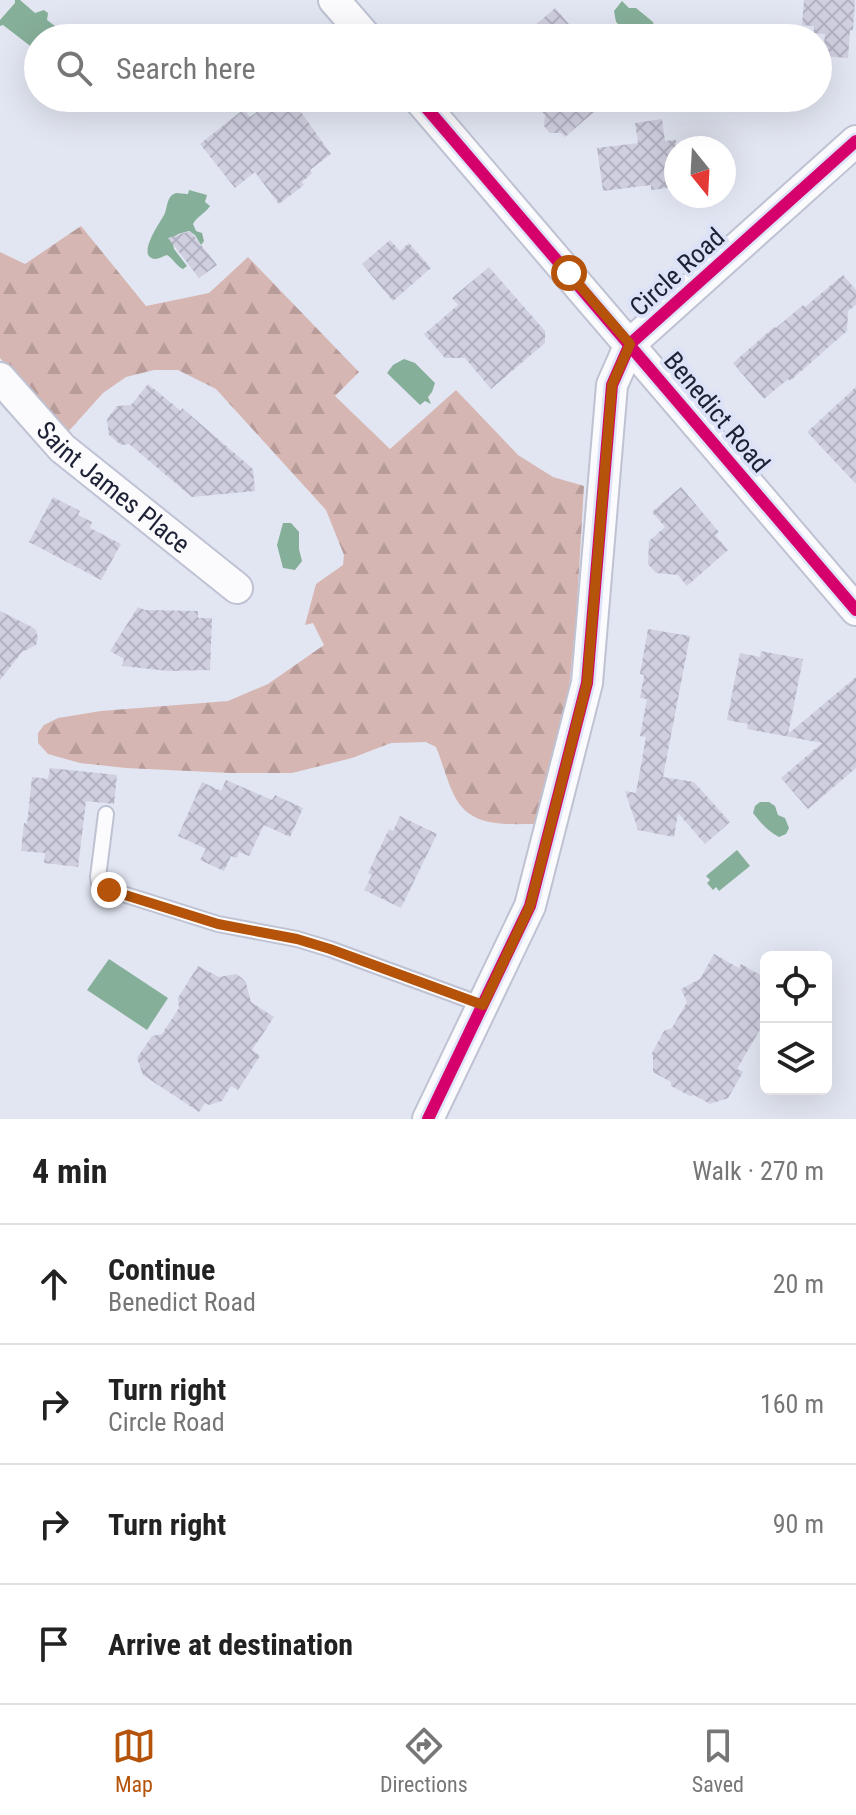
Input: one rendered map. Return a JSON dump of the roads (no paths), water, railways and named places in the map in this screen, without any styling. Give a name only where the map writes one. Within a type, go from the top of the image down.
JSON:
[{"type":"street","points":[[334,0],[355,24]]},
{"type":"street","name":"Benedict Road","points":[[430,112],[856,610]]},
{"type":"street","name":"Circle Road","points":[[428,1119],[530,906],[587,683],[612,385],[630,344],[856,141]]},
{"type":"street","name":"Saint James Place","points":[[0,378],[62,448],[237,588]]},
{"type":"lane","points":[[106,814],[98,877],[99,884],[104,888],[218,924],[308,942],[483,1005]]}]
